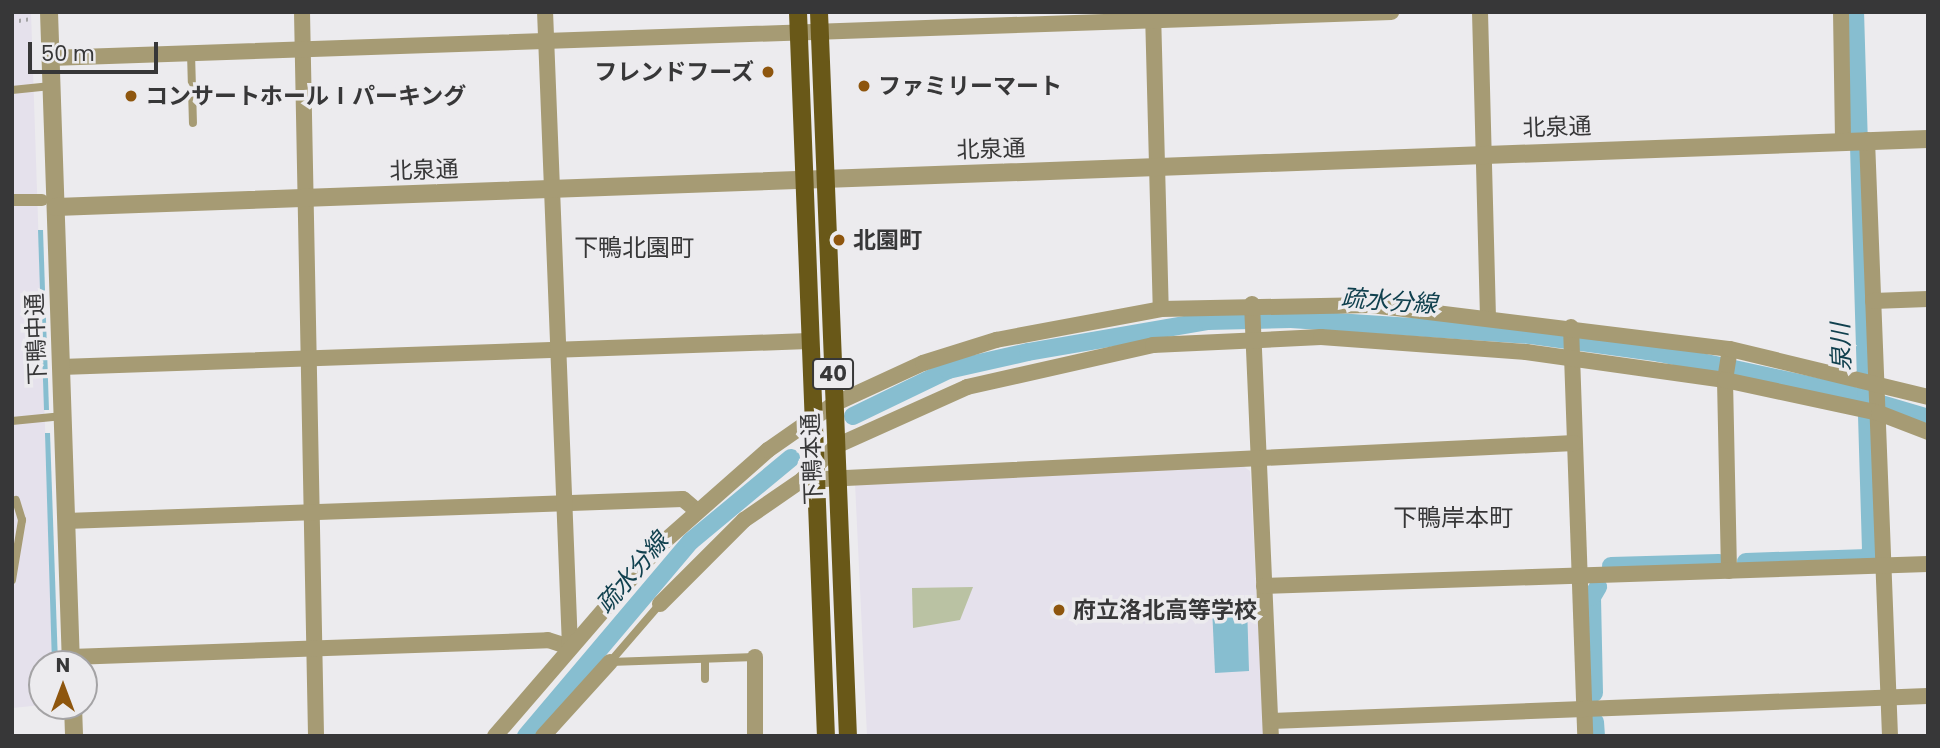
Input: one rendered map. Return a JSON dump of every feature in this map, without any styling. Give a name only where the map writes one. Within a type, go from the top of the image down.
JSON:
[{"type":"main road","name":"下鴨本通","points":[[799,12],[812,422],[810,474],[826,736]]},
{"type":"main road","name":"下鴨本通","points":[[819,12],[848,736]]},
{"type":"street","points":[[302,12],[316,736]]},
{"type":"street","points":[[545,12],[570,647]]},
{"type":"street","points":[[50,58],[546,39],[820,33],[1153,16],[1391,12]]},
{"type":"street","points":[[1480,12],[1488,315]]},
{"type":"street","points":[[1841,12],[1873,301],[1890,736]]},
{"type":"street","name":"下鴨中通","points":[[42,16],[50,58],[49,203],[61,367],[71,650]]},
{"type":"street","points":[[1153,16],[1161,309]]},
{"type":"street","name":"北泉通","points":[[49,203],[306,199],[1928,138]]},
{"type":"street","points":[[12,200],[49,203]]},
{"type":"street","points":[[1873,301],[1928,299]]},
{"type":"street","points":[[1252,304],[1271,728],[1584,708],[1928,696]]},
{"type":"street","points":[[495,736],[570,647],[695,509],[834,404],[923,363],[996,340],[1161,309],[1252,304],[1488,315],[1730,349],[1846,372],[1928,397]]},
{"type":"street","points":[[1571,327],[1585,736]]},
{"type":"street","points":[[660,604],[744,520],[810,474],[836,446],[912,408],[1031,368],[1153,345],[1252,339],[1407,341],[1571,359],[1725,380],[1879,413],[1928,432]]},
{"type":"street","points":[[61,367],[809,341]]},
{"type":"street","points":[[1729,570],[1725,380],[1730,349]]},
{"type":"street","points":[[810,474],[837,477],[1574,443]]},
{"type":"street","points":[[66,521],[683,499],[695,509]]},
{"type":"street","points":[[1264,586],[1928,564]]},
{"type":"street","points":[[98,658],[314,645],[548,640],[570,647]]},
{"type":"street","points":[[755,657],[755,736]]},
{"type":"street","points":[[543,736],[610,662]]},
{"type":"street","points":[[823,680],[846,680]]},
{"type":"lane","points":[[191,53],[193,123]]},
{"type":"lane","points":[[12,90],[51,86]]},
{"type":"lane","points":[[12,421],[63,416]]},
{"type":"lane","points":[[12,580],[22,520],[16,500]]},
{"type":"lane","points":[[610,662],[660,604]]},
{"type":"lane","points":[[610,662],[755,657]]},
{"type":"lane","points":[[705,659],[705,679]]},
{"type":"path","points":[[12,21],[42,16]]},
{"type":"shaded area","points":[[12,12],[31,12],[53,650],[28,650],[28,706],[12,708]]},
{"type":"shaded area","name":"府立洛北高等学校","points":[[1243,466],[1250,471],[1264,736],[867,736],[855,483]]},
{"type":"green space","points":[[973,587],[960,620],[913,628],[912,588]]},
{"type":"water","points":[[38,230],[43,230],[49,410],[44,410]]},
{"type":"water","points":[[45,433],[50,433],[58,650],[52,650]]},
{"type":"water","points":[[1247,605],[1249,671],[1215,673],[1212,607]]},
{"type":"waterway","name":"泉川","points":[[1746,562],[1868,558],[1871,550],[1855,12]]},
{"type":"waterway","name":"疏水分線","points":[[853,416],[948,370],[1028,352],[1208,321],[1291,319],[1531,335],[1660,353],[1841,392],[1928,418]]},
{"type":"waterway","points":[[1841,392],[1863,390],[1865,370]]},
{"type":"waterway","name":"疏水分線","points":[[526,736],[691,541],[791,458]]},
{"type":"waterway","name":"泉川","points":[[1611,566],[1719,563]]},
{"type":"waterway","name":"泉川","points":[[1594,693],[1592,597],[1598,587]]},
{"type":"waterway","name":"泉川","points":[[1595,722],[1596,736]]},
{"type":"place","name":"フレンドフーズ","points":[[768,72]]},
{"type":"place","name":"ファミリーマート","points":[[864,86]]},
{"type":"place","name":"コンサートホールⅠパーキング","points":[[131,96]]},
{"type":"place","name":"北園町","points":[[839,240]]},
{"type":"place","name":"府立洛北高等学校","points":[[1059,610]]},
{"type":"district","name":"下鴨北園町","points":[[634,248]]},
{"type":"district","name":"下鴨岸本町","points":[[1453,518]]}]
